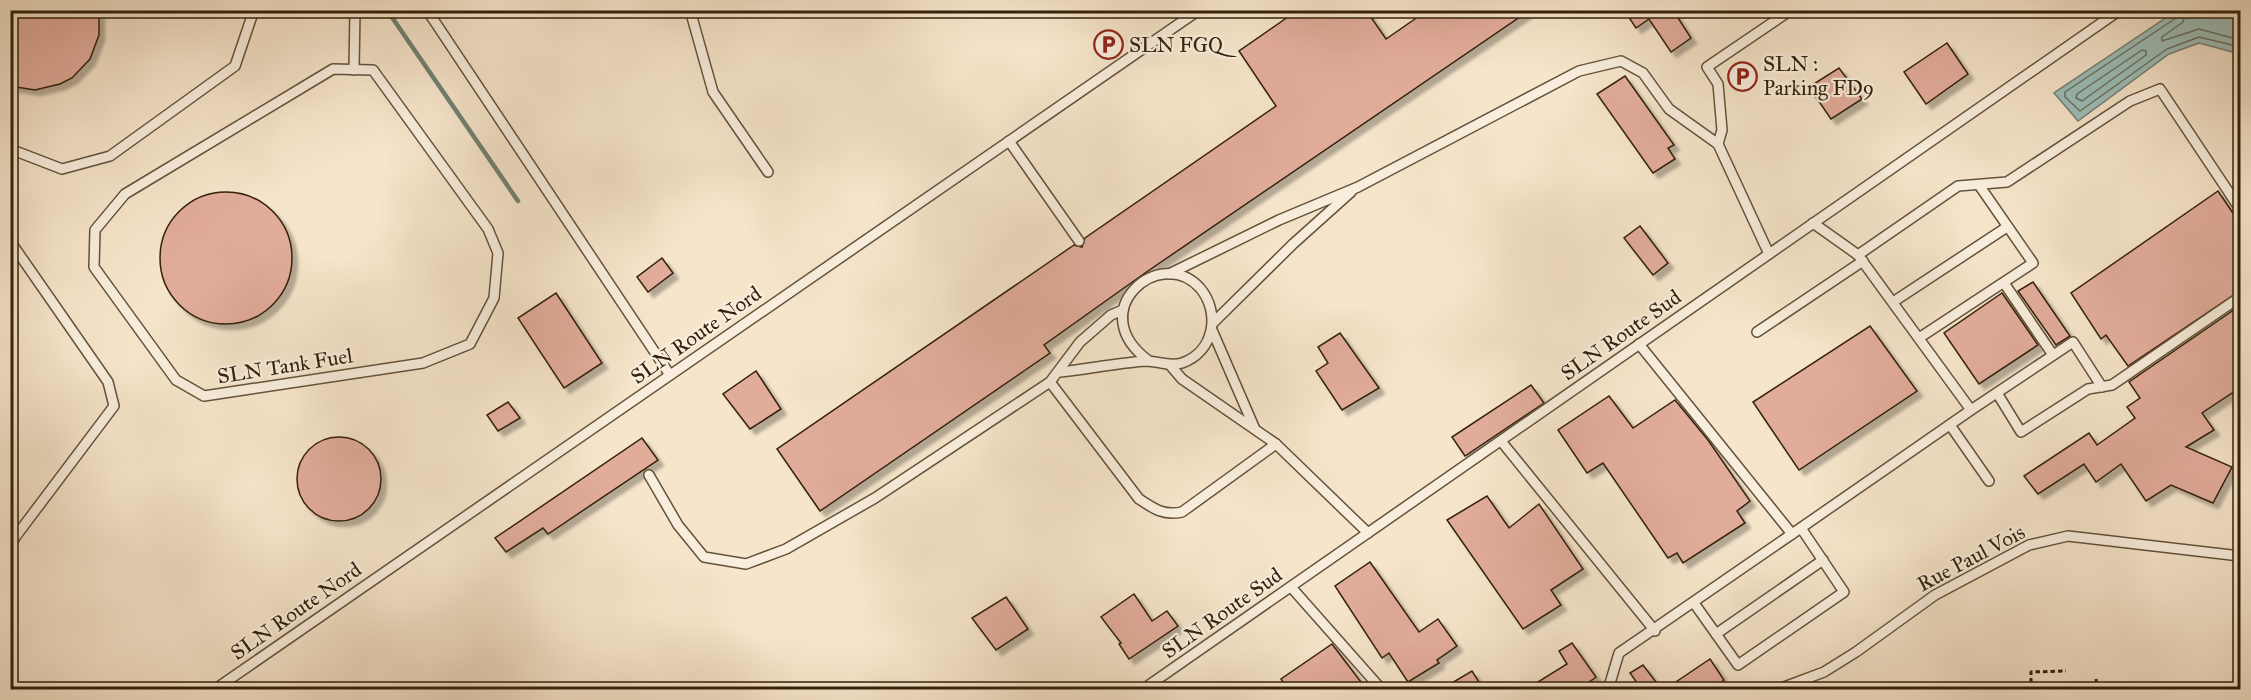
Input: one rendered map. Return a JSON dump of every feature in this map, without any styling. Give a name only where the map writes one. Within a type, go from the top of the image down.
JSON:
[{"type":"lane","points":[[10,150],[62,168],[110,156],[235,66],[254,10]]},
{"type":"lane","points":[[354,70],[356,10]]},
{"type":"lane","points":[[427,10],[670,375]]},
{"type":"lane","points":[[690,10],[713,92],[768,172]]},
{"type":"lane","name":"SLN Route Nord","points":[[214,690],[1198,10]]},
{"type":"lane","points":[[1718,144],[1722,130],[1718,84],[1707,67],[1791,10]]},
{"type":"lane","name":"SLN Route Sud","points":[[1142,690],[2120,10]]},
{"type":"lane","points":[[1149,361],[1132,349],[1123,331],[1123,295],[1145,280],[1169,274],[1279,220],[1358,187],[1579,71],[1621,61],[1643,73],[1669,109],[1718,144],[1769,254]]},
{"type":"lane","name":"SLN Tank Fuel","points":[[333,69],[354,70],[373,70],[488,229],[498,253],[494,298],[470,344],[423,363],[204,396],[176,380],[94,267],[95,230],[124,194],[333,69]]},
{"type":"lane","points":[[1758,332],[1958,186],[2007,182],[2130,101],[2160,89],[2241,209]]},
{"type":"lane","points":[[1009,141],[1079,241]]},
{"type":"lane","points":[[1919,338],[2033,263],[1979,185]]},
{"type":"lane","points":[[1060,372],[1149,361],[1170,365],[1181,363],[1201,350],[1212,326],[1293,244],[1358,187]]},
{"type":"lane","points":[[1813,223],[1861,258],[1971,410]]},
{"type":"lane","points":[[1893,302],[2007,227]]},
{"type":"lane","points":[[10,241],[108,382],[114,406],[10,547]]},
{"type":"lane","points":[[1169,274],[1184,277],[1201,290],[1212,309],[1212,326],[1254,427]]},
{"type":"lane","points":[[2004,283],[2053,355]]},
{"type":"lane","points":[[1996,393],[2021,432],[2088,389],[2112,385],[2241,297]]},
{"type":"lane","points":[[649,475],[678,525],[704,557],[746,564],[786,549],[874,498],[1050,382],[1060,372],[1080,342],[1111,315],[1122,310]]},
{"type":"lane","points":[[1608,690],[1619,653],[1655,631],[1971,410],[2073,342],[2102,387]]},
{"type":"lane","points":[[1640,344],[1823,560],[1844,592],[1738,665],[1694,603]]},
{"type":"lane","points":[[1170,365],[1190,385],[1276,444],[1368,533]]},
{"type":"lane","points":[[1050,382],[1139,499],[1154,510],[1169,514],[1182,512],[1276,444]]},
{"type":"lane","points":[[1950,425],[1989,481]]},
{"type":"lane","points":[[1501,441],[1655,631]]},
{"type":"lane","name":"Rue Paul Vois","points":[[1776,690],[1824,672],[1856,652],[1935,595],[2030,545],[2068,536],[2241,556]]},
{"type":"lane","points":[[1716,634],[1823,560]]},
{"type":"lane","points":[[1291,587],[1382,690]]},
{"type":"lane","points":[[10,683],[14,690]]},
{"type":"path","points":[[2031,690],[2031,672],[2066,671]]},
{"type":"path","points":[[2096,679],[2097,690]]},
{"type":"water","points":[[2176,11],[2240,11],[2240,54],[2199,43],[2169,54],[2078,121],[2054,93]]},
{"type":"building","points":[[10,10],[99,10],[99,35],[90,59],[72,78],[60,84],[35,90],[10,86]]},
{"type":"building","points":[[1298,10],[1366,10],[1386,39],[1428,10],[1530,10],[1145,273],[1044,345],[1050,353],[820,511],[777,449],[1074,245],[1082,247],[1085,238],[1276,106],[1239,51]]},
{"type":"building","points":[[1624,10],[1673,10],[1691,38],[1671,52],[1649,19],[1636,28]]},
{"type":"building","points":[[1947,43],[1968,74],[1926,104],[1904,72]]},
{"type":"building","points":[[1839,68],[1862,99],[1831,119],[1809,87]]},
{"type":"building","points":[[1625,76],[1674,145],[1668,148],[1675,159],[1653,173],[1597,94]]},
{"type":"building","points":[[2218,191],[2241,225],[2241,290],[2128,366],[2106,335],[2101,339],[2071,293]]},
{"type":"building","points":[[226,192],[251,197],[273,211],[287,233],[292,258],[287,283],[273,305],[251,319],[226,324],[201,319],[179,305],[165,283],[160,258],[165,233],[179,211],[201,197]]},
{"type":"building","points":[[1640,226],[1668,263],[1653,275],[1624,238]]},
{"type":"building","points":[[662,258],[673,273],[648,292],[637,277]]},
{"type":"building","points":[[2033,282],[2070,336],[2056,345],[2018,291]]},
{"type":"building","points":[[556,293],[602,363],[564,388],[518,318]]},
{"type":"building","points":[[2002,293],[2038,345],[1979,384],[1944,333]]},
{"type":"building","points":[[2241,305],[2241,387],[2202,413],[2214,430],[2186,447],[2232,467],[2213,503],[2171,485],[2146,501],[2121,464],[2096,482],[2084,464],[2038,494],[2024,476],[2089,433],[2097,445],[2135,418],[2127,407],[2140,398],[2129,382]]},
{"type":"building","points":[[1870,326],[1917,391],[1799,470],[1753,402]]},
{"type":"building","points":[[1340,333],[1379,388],[1342,410],[1316,371],[1328,363],[1318,347]]},
{"type":"building","points":[[756,371],[781,409],[750,429],[723,394]]},
{"type":"building","points":[[1531,385],[1544,403],[1465,456],[1452,437]]},
{"type":"building","points":[[1609,396],[1633,428],[1675,400],[1708,440],[1750,501],[1737,511],[1745,523],[1683,563],[1677,553],[1668,558],[1603,463],[1587,473],[1558,430]]},
{"type":"building","points":[[508,402],[520,418],[498,431],[487,415]]},
{"type":"building","points":[[339,437],[355,440],[374,456],[381,479],[378,495],[362,514],[339,521],[323,518],[304,502],[297,479],[300,463],[316,444]]},
{"type":"building","points":[[642,438],[658,460],[548,534],[543,528],[506,552],[495,538]]},
{"type":"building","points":[[1487,496],[1509,528],[1539,504],[1583,569],[1551,590],[1561,605],[1523,629],[1447,520]]},
{"type":"building","points":[[1370,562],[1419,632],[1438,619],[1457,646],[1437,660],[1439,663],[1408,682],[1389,653],[1382,658],[1335,586]]},
{"type":"building","points":[[1134,594],[1152,621],[1167,611],[1178,626],[1129,659],[1119,644],[1121,643],[1101,617]]},
{"type":"building","points":[[1006,597],[1028,629],[996,650],[972,618]]},
{"type":"building","points":[[1572,643],[1596,677],[1578,690],[1525,690],[1567,664],[1559,651]]},
{"type":"building","points":[[1332,644],[1367,690],[1288,690],[1281,679]]},
{"type":"building","points":[[1710,659],[1724,680],[1711,690],[1664,690]]},
{"type":"building","points":[[1643,665],[1662,690],[1642,690],[1630,673]]},
{"type":"building","points":[[1472,671],[1484,690],[1440,690]]},
{"type":"waterway","points":[[387,10],[518,201]]},
{"type":"place","name":"SLN FGQ","points":[[1108,45]]},
{"type":"place","name":"SLN : Parking FD9","points":[[1742,76]]}]
